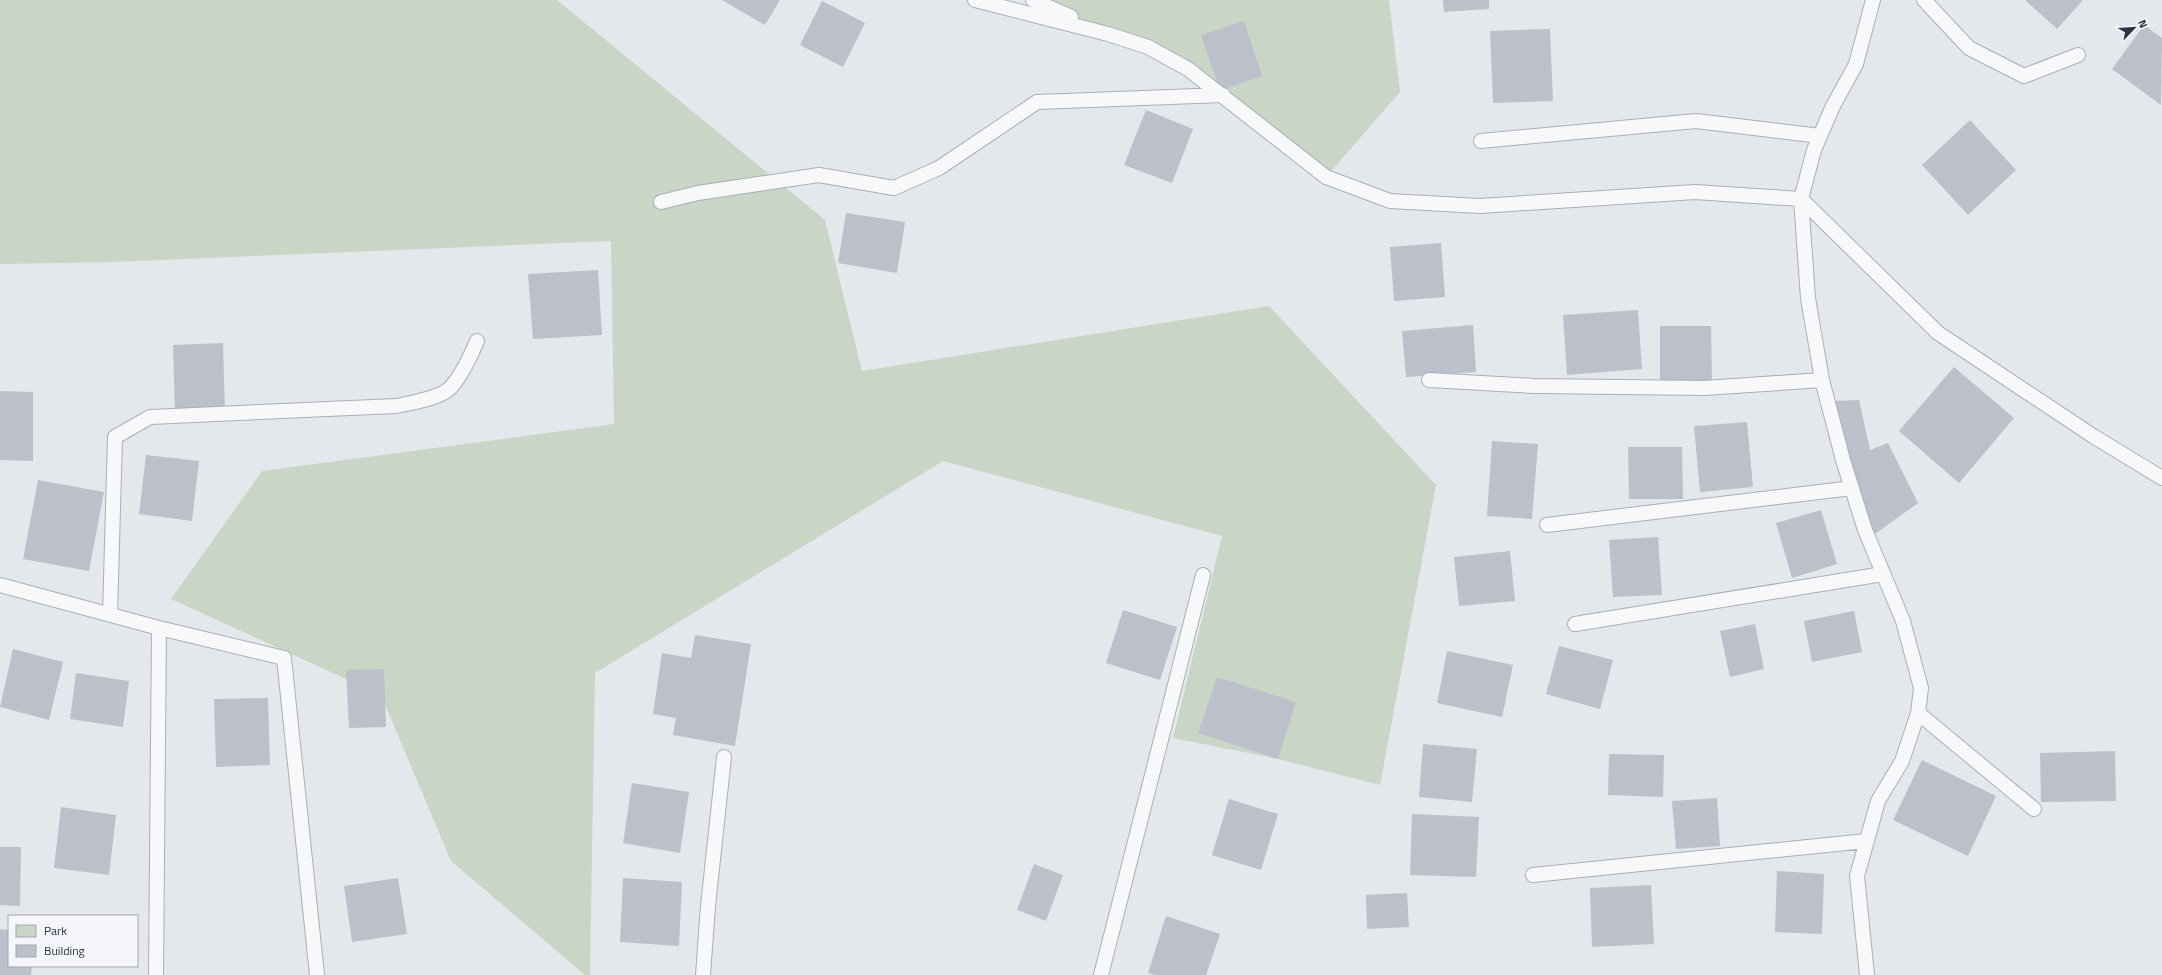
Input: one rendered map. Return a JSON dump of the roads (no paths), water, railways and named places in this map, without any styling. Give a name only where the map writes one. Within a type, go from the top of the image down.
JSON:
[{"type":"lane","points":[[975,0],[1108,34],[1148,47],[1188,70],[1223,95],[1326,177],[1390,201],[1480,206],[1695,192],[1801,199],[1938,333],[2093,436],[2162,478]]},
{"type":"lane","points":[[1033,0],[1108,34]]},
{"type":"lane","points":[[1867,975],[1857,876],[1878,801],[1902,761],[1918,713],[1921,688],[1903,621],[1865,530],[1822,380],[1808,298],[1801,199],[1814,150],[1833,106],[1856,64],[1873,0]]},
{"type":"lane","points":[[1924,0],[1969,48],[2024,76],[2078,56]]},
{"type":"lane","points":[[661,202],[698,193],[819,175],[894,188],[939,168],[1037,102],[1223,95]]},
{"type":"lane","points":[[1481,141],[1696,121],[1820,136]]},
{"type":"lane","points":[[110,615],[115,437],[150,417],[396,406],[430,398],[449,390],[470,357],[477,341]]},
{"type":"lane","points":[[1429,380],[1534,386],[1705,388],[1822,380]]},
{"type":"lane","points":[[1547,525],[1852,488]]},
{"type":"lane","points":[[1575,624],[1883,574]]},
{"type":"lane","points":[[1101,975],[1203,575]]},
{"type":"lane","points":[[0,585],[158,628],[284,658],[317,975]]},
{"type":"lane","points":[[156,975],[158,628]]},
{"type":"lane","points":[[1918,713],[2034,809]]},
{"type":"lane","points":[[703,975],[708,906],[724,757]]},
{"type":"lane","points":[[1533,875],[1866,841]]}]
